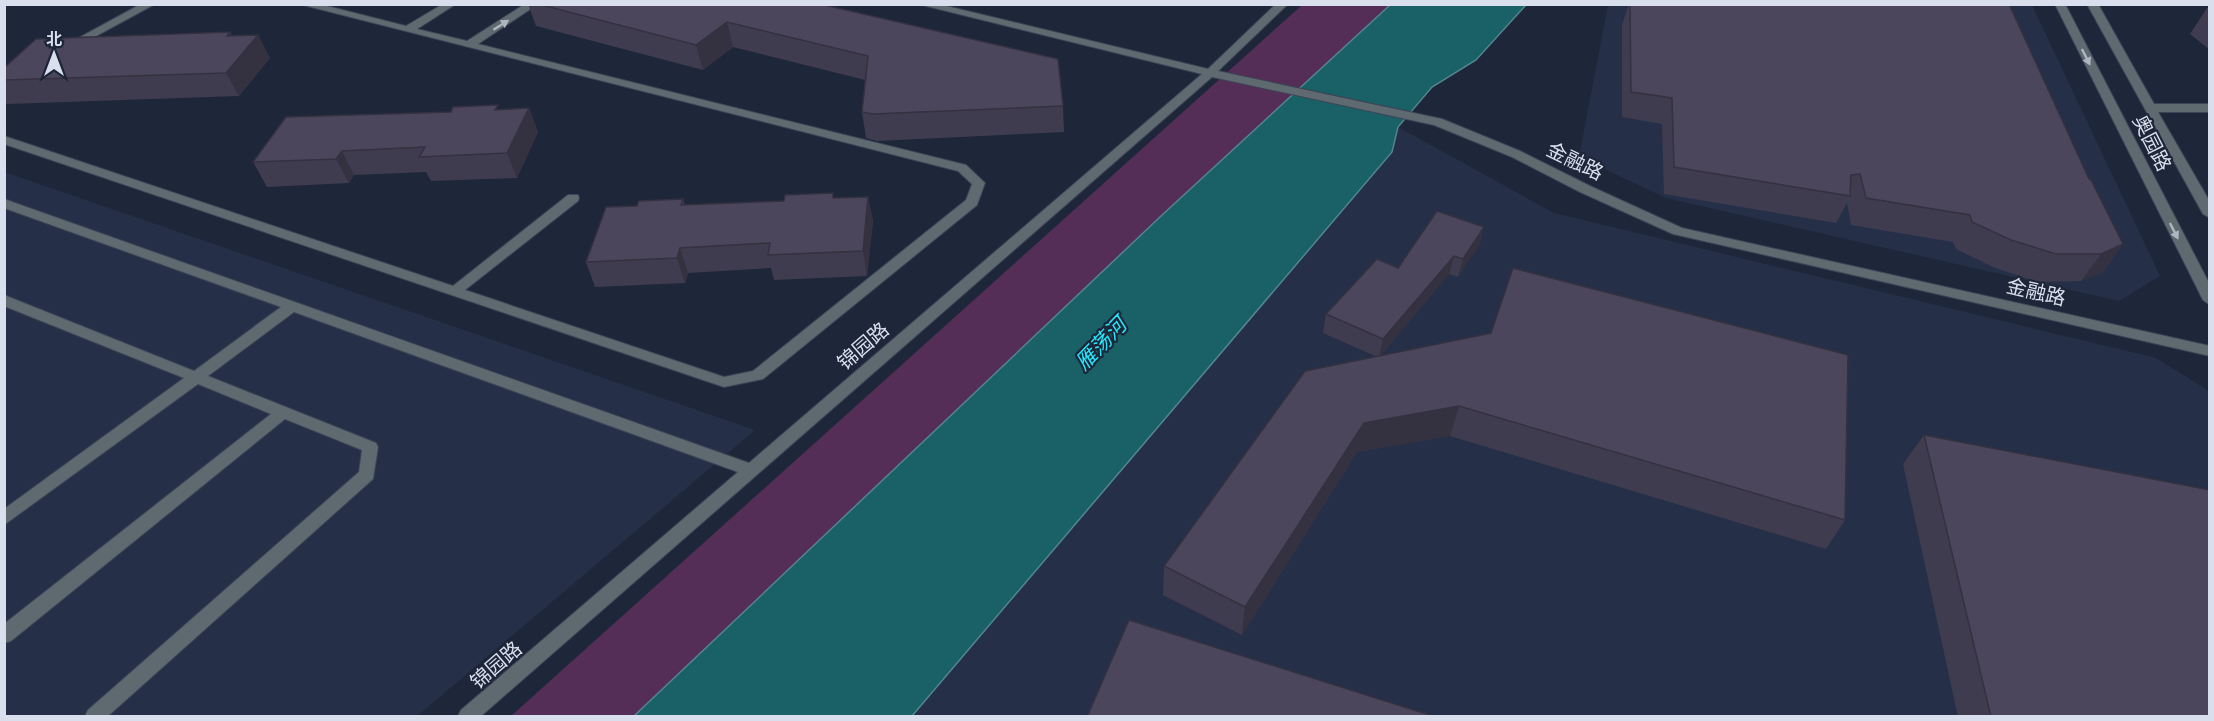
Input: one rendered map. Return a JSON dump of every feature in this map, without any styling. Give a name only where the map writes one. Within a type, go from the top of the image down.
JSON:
[{"type":"street","points":[[57,53],[150,4]]},
{"type":"street","points":[[4,140],[724,381],[758,375],[972,202],[979,183],[962,168],[304,4]]},
{"type":"street","points":[[407,30],[451,4]]},
{"type":"street","points":[[469,45],[533,4]]},
{"type":"street","name":"金融路","points":[[923,4],[1210,73],[1438,122],[1516,154],[1585,189],[1678,231],[2210,351]]},
{"type":"street","name":"锦园路","points":[[468,717],[1210,73],[1282,4]]},
{"type":"street","name":"奥园路","points":[[2060,4],[2210,300]]},
{"type":"street","name":"奥园路","points":[[2092,4],[2210,214]]},
{"type":"street","points":[[2150,108],[2210,108]]},
{"type":"street","points":[[455,291],[573,198]]},
{"type":"street","points":[[4,203],[751,470]]},
{"type":"street","points":[[4,300],[370,447],[367,475],[95,717]]},
{"type":"street","points":[[4,518],[292,306]]},
{"type":"street","points":[[4,635],[284,412]]},
{"type":"shaded area","points":[[1302,5],[1390,5],[1161,216],[634,716],[511,716]]},
{"type":"shaded area","points":[[1608,5],[2032,5],[2160,276],[2119,301],[1666,198],[1579,157]]},
{"type":"shaded area","points":[[1398,127],[1554,213],[2156,358],[2209,391],[2209,716],[912,716],[1392,152]]},
{"type":"shaded area","points":[[4,172],[755,430],[417,716],[5,716]]},
{"type":"water","name":"雁荡河","points":[[1390,5],[1526,5],[1476,60],[1432,87],[1398,127],[1392,152],[912,716],[634,716],[1161,216]]},
{"type":"building","points":[[538,4],[820,4],[1058,59],[1063,106],[873,114],[862,112],[868,56],[727,22],[696,45]]},
{"type":"building","points":[[1630,4],[2009,4],[2089,179],[2123,244],[2101,254],[2056,254],[2011,240],[1972,222],[1970,215],[1866,198],[1860,174],[1851,175],[1850,196],[1674,167],[1672,98],[1631,92]]},
{"type":"building","points":[[230,32],[227,36],[258,35],[226,73],[4,80],[4,68],[36,39]]},
{"type":"building","points":[[498,105],[495,110],[529,108],[507,153],[419,157],[425,147],[342,151],[336,159],[253,162],[286,117],[451,112],[453,107]]},
{"type":"building","points":[[833,193],[833,198],[868,197],[863,251],[768,255],[770,243],[680,248],[677,258],[586,262],[606,207],[637,206],[639,201],[683,199],[681,205],[784,201],[785,195]]},
{"type":"building","points":[[1437,211],[1484,227],[1463,259],[1454,256],[1383,339],[1326,314],[1377,259],[1398,268]]},
{"type":"building","points":[[1513,268],[1848,355],[1845,520],[1459,406],[1364,423],[1245,607],[1164,566],[1305,371],[1491,333]]},
{"type":"building","points":[[1924,435],[2210,490],[2210,717],[1991,717]]},
{"type":"building","points":[[1129,620],[1436,717],[1087,717]]}]
